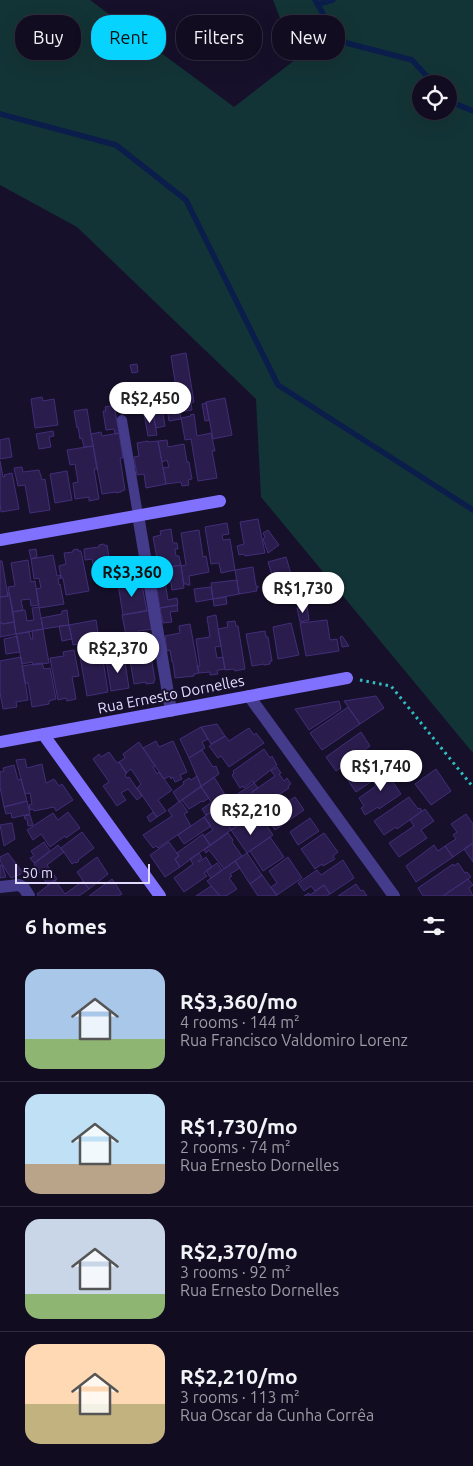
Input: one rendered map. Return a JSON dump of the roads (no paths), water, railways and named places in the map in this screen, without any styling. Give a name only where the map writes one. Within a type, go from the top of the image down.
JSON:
[{"type":"street","points":[[0,540],[220,501]]},
{"type":"street","points":[[138,515],[171,711]]},
{"type":"street","name":"Rua Ernesto Dornelles","points":[[0,742],[347,678]]},
{"type":"street","points":[[249,696],[394,896]]},
{"type":"street","points":[[43,734],[160,896]]},
{"type":"street","points":[[0,887],[19,885],[24,888],[29,896]]},
{"type":"lane","points":[[122,420],[138,515]]},
{"type":"waterway","points":[[315,0],[339,41],[412,60],[426,75]]},
{"type":"waterway","points":[[318,4],[333,0]]},
{"type":"waterway","points":[[457,104],[473,111]]},
{"type":"waterway","points":[[0,114],[116,145],[186,200],[278,385],[473,510]]}]
